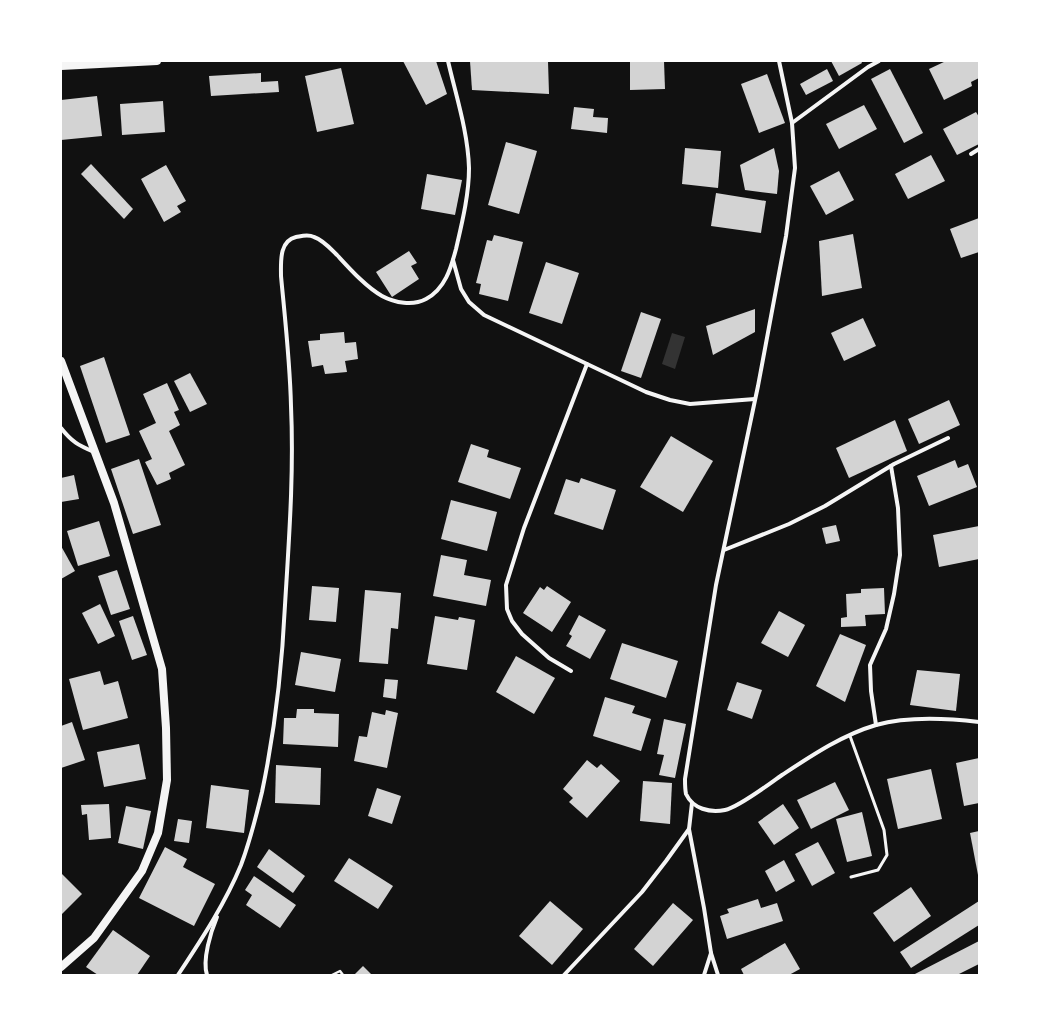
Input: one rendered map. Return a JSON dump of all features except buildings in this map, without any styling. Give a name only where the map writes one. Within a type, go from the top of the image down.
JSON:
[{"type":"main road","points":[[61,66],[157,61]]},
{"type":"main road","points":[[61,361],[114,503],[162,669],[166,728],[167,780],[158,834],[142,871],[94,938],[61,967]]},
{"type":"street","points":[[207,975],[207,950],[216,921],[241,865],[254,826],[266,773],[274,724],[282,657],[291,516],[292,406],[281,276],[281,254],[285,244],[292,238],[304,235],[313,236],[325,243],[348,267],[382,296],[396,302],[411,303],[426,299],[437,290],[446,279],[453,260],[463,219],[469,168],[464,126],[448,61]]},
{"type":"street","points":[[779,61],[792,123],[794,168],[786,236],[755,399],[716,584],[685,779],[686,792],[692,803],[702,809],[714,811],[726,810],[739,804],[810,757],[838,741],[876,725],[907,720],[955,719],[979,722]]},
{"type":"street","points":[[792,123],[868,67],[880,61]]},
{"type":"street","points":[[971,154],[979,149]]},
{"type":"street","points":[[453,260],[461,289],[469,302],[484,315],[646,392],[670,400],[690,404],[755,399]]},
{"type":"street","points":[[571,671],[549,658],[522,634],[512,621],[507,609],[506,585],[524,528],[587,364]]},
{"type":"street","points":[[61,428],[70,440],[96,452]]},
{"type":"street","points":[[724,550],[789,524],[825,506],[891,466],[948,438]]},
{"type":"street","points":[[876,725],[870,691],[870,665],[886,629],[894,594],[900,555],[898,508],[891,466]]},
{"type":"street","points":[[692,803],[689,829],[711,953],[718,975]]},
{"type":"street","points":[[564,975],[642,892],[689,829]]},
{"type":"street","points":[[178,975],[225,900]]},
{"type":"street","points":[[704,975],[711,953]]},
{"type":"lane","points":[[850,736],[884,830],[887,855],[878,870],[851,877]]},
{"type":"path","points":[[332,975],[340,971],[343,975]]},
{"type":"shaded area","points":[[672,333],[685,337],[675,369],[662,364]]}]
